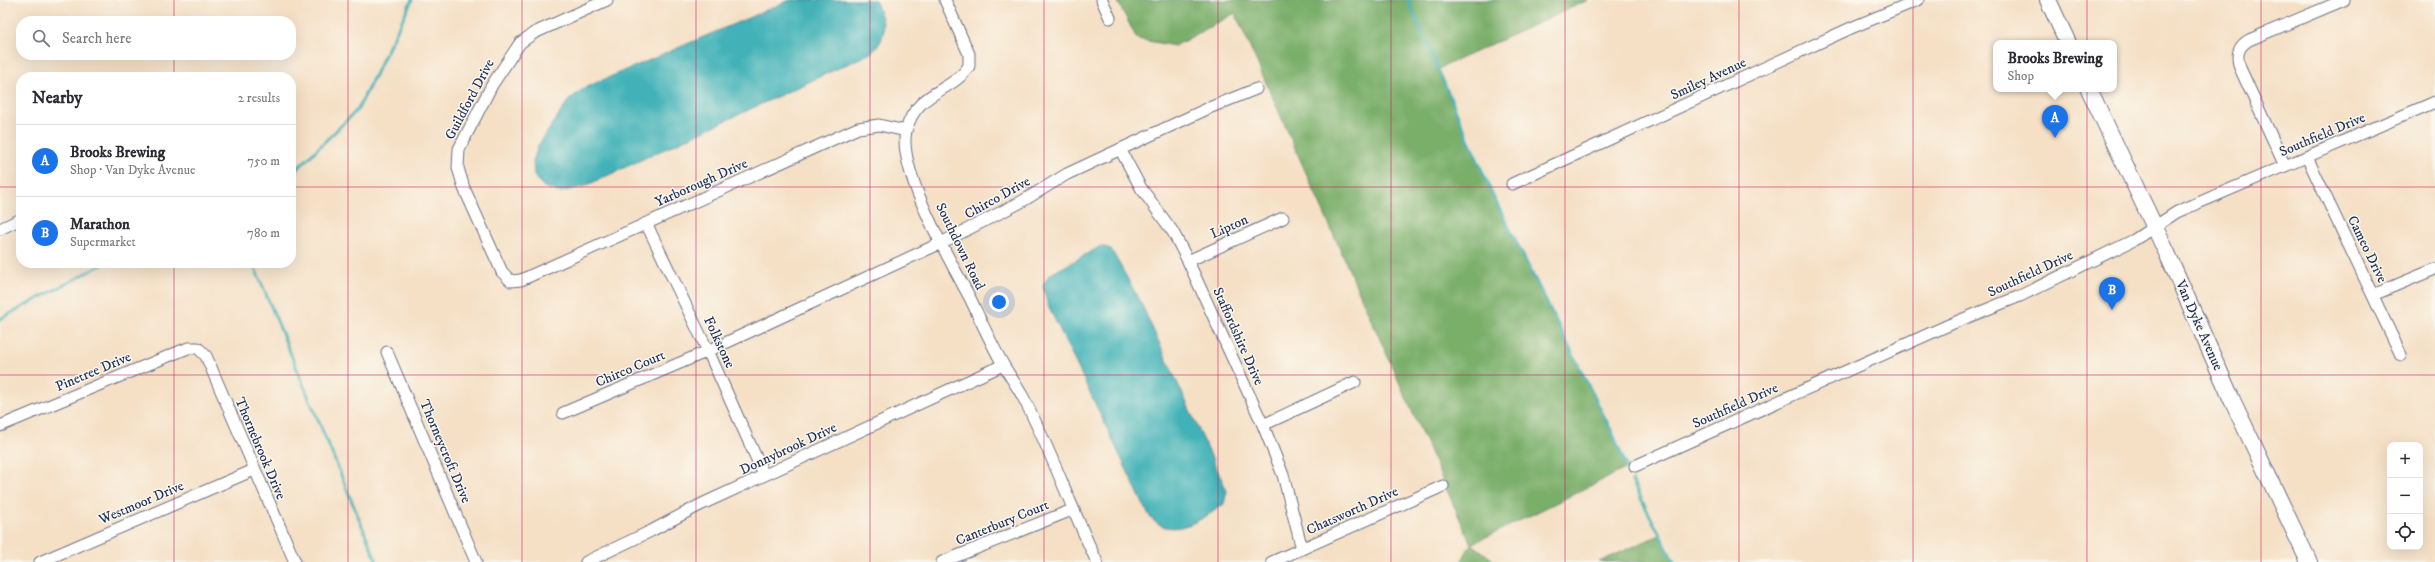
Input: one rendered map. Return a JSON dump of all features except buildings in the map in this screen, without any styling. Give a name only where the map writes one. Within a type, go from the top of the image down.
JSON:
[{"type":"main road","points":[[2048,0],[2067,40]]},
{"type":"main road","name":"Van Dyke Avenue","points":[[2090,92],[2154,225],[2235,406],[2309,562]]},
{"type":"street","name":"Guildford Drive","points":[[511,281],[502,272],[464,188],[458,168],[459,149],[492,85],[520,43],[534,33],[607,0]]},
{"type":"street","name":"Southdown Road","points":[[945,0],[969,54],[969,66],[958,79],[924,99],[906,131],[906,153],[910,170],[941,243],[1003,365],[1022,396],[1096,562]]},
{"type":"street","points":[[1102,0],[1110,18]]},
{"type":"street","name":"Smiley Avenue","points":[[1512,184],[1851,28],[1918,0]]},
{"type":"street","points":[[2285,166],[2240,68],[2238,58],[2239,50],[2249,40],[2344,0]]},
{"type":"street","name":"Chirco Drive","points":[[708,351],[941,243],[1021,202],[1067,174],[1209,108],[1256,90]]},
{"type":"street","name":"Southfield Drive","points":[[1635,466],[1951,324],[2020,296],[2134,240],[2154,225],[2177,212],[2435,102]]},
{"type":"street","name":"Yarborough Drive","points":[[511,281],[521,280],[858,128],[879,125],[906,131]]},
{"type":"street","name":"Staffordshire Drive","points":[[1120,149],[1138,183],[1173,232],[1188,261],[1263,425],[1283,475],[1302,549]]},
{"type":"street","name":"Cameo Drive","points":[[2307,157],[2401,355]]},
{"type":"street","name":"Lipton","points":[[1188,261],[1283,218]]},
{"type":"street","points":[[0,228],[16,221]]},
{"type":"street","name":"Folkstone","points":[[646,223],[708,351],[764,475]]},
{"type":"street","points":[[2373,295],[2435,269]]},
{"type":"street","name":"Pinetree Drive","points":[[0,426],[188,348],[198,348]]},
{"type":"street","name":"Thornebrook Drive","points":[[198,348],[206,356],[295,562]]},
{"type":"street","name":"Chirco Court","points":[[563,413],[708,351]]},
{"type":"street","name":"Thorneycroft Drive","points":[[388,352],[476,562]]},
{"type":"street","name":"Donnybrook Drive","points":[[586,562],[651,531],[700,505],[1003,365]]},
{"type":"street","points":[[1263,425],[1355,382]]},
{"type":"street","name":"Westmoor Drive","points":[[44,561],[254,470]]},
{"type":"street","name":"Chatsworth Drive","points":[[1272,562],[1443,486]]},
{"type":"street","name":"Canterbury Court","points":[[942,562],[1072,510]]},
{"type":"green space","points":[[1117,0],[1588,0],[1438,69],[1494,198],[1613,434],[1627,468],[1472,544],[1492,559],[1491,562],[1461,562],[1471,544],[1235,13],[1175,46],[1137,39]]},
{"type":"green space","points":[[1659,535],[1674,562],[1599,562]]},
{"type":"water","points":[[790,0],[875,0],[884,28],[881,40],[871,53],[583,187],[559,192],[544,187],[534,176],[533,161],[538,146],[568,101],[584,88]]},
{"type":"water","points":[[1101,246],[1111,249],[1141,303],[1227,491],[1224,504],[1200,520],[1182,527],[1173,528],[1155,522],[1144,506],[1047,303],[1043,286],[1049,275]]},
{"type":"waterway","points":[[296,170],[358,109],[412,0]]},
{"type":"waterway","points":[[1408,0],[1494,198],[1613,434],[1627,468]]},
{"type":"waterway","points":[[0,319],[96,268]]},
{"type":"waterway","points":[[255,268],[377,562]]},
{"type":"waterway","points":[[1632,481],[1674,562]]},
{"type":"place","name":"Brooks Brewing","points":[[2055,138]]},
{"type":"place","name":"Marathon","points":[[2112,310]]}]
